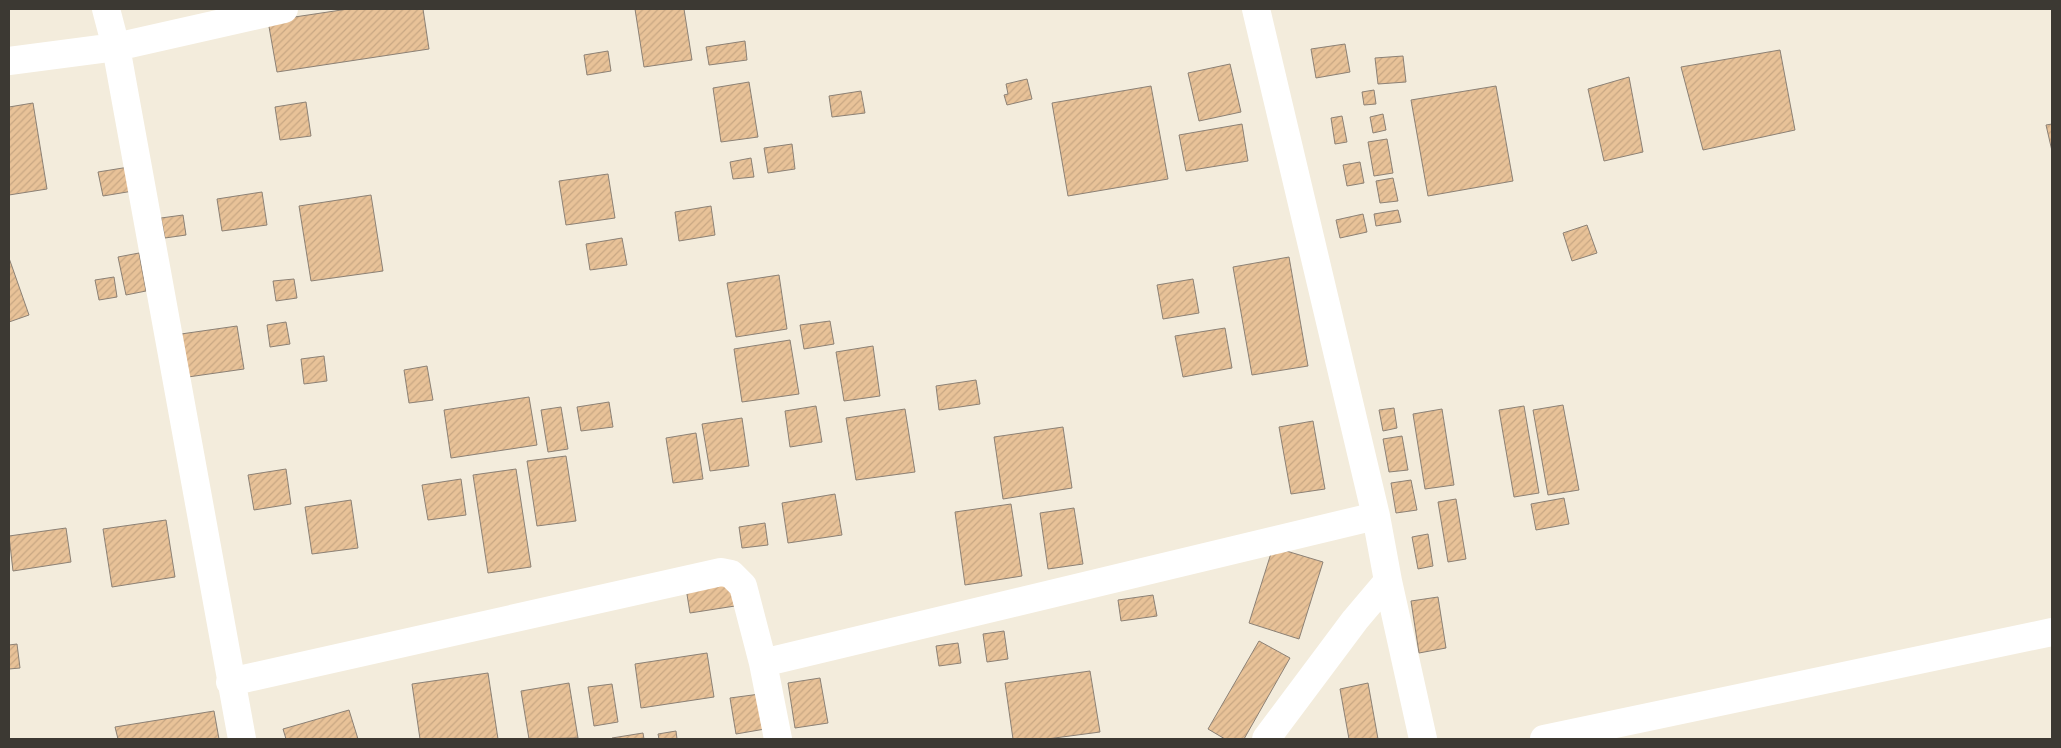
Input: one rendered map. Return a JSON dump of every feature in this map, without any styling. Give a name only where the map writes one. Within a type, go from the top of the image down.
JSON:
[{"type":"street","points":[[106,9],[116,47],[230,682],[242,739]]},
{"type":"street","points":[[9,61],[116,47],[284,9]]},
{"type":"street","points":[[1256,9],[1376,516],[1388,581],[1423,739]]},
{"type":"street","points":[[763,663],[1376,516]]},
{"type":"street","points":[[230,682],[720,572],[731,574],[743,586],[763,663],[778,739]]},
{"type":"street","points":[[1266,739],[1355,620],[1388,581]]},
{"type":"street","points":[[1544,739],[2052,632]]},
{"type":"building","points":[[348,9],[423,9],[429,49],[277,72],[268,21]]},
{"type":"building","points":[[635,9],[684,9],[692,60],[644,67]]},
{"type":"building","points":[[745,41],[747,60],[709,65],[706,47]]},
{"type":"building","points":[[1345,44],[1350,72],[1316,78],[1311,49]]},
{"type":"building","points":[[1780,50],[1795,130],[1703,150],[1681,67]]},
{"type":"building","points":[[608,51],[611,71],[587,75],[584,55]]},
{"type":"building","points":[[1403,56],[1406,82],[1378,84],[1375,58]]},
{"type":"building","points":[[1230,64],[1241,112],[1199,121],[1188,73]]},
{"type":"building","points":[[1629,77],[1643,152],[1604,161],[1588,89]]},
{"type":"building","points":[[1027,79],[1032,99],[1007,105],[1004,95],[1008,94],[1006,84]]},
{"type":"building","points":[[749,82],[758,137],[721,142],[713,88]]},
{"type":"building","points":[[1151,86],[1168,179],[1068,196],[1052,103]]},
{"type":"building","points":[[1496,86],[1513,181],[1428,196],[1411,100]]},
{"type":"building","points":[[1374,90],[1376,104],[1364,105],[1362,92]]},
{"type":"building","points":[[861,91],[865,113],[832,117],[829,96]]},
{"type":"building","points":[[306,102],[311,136],[280,140],[275,107]]},
{"type":"building","points":[[33,103],[47,189],[9,195],[9,107]]},
{"type":"building","points":[[1383,114],[1386,130],[1373,133],[1370,117]]},
{"type":"building","points":[[1342,116],[1347,142],[1335,144],[1331,118]]},
{"type":"building","points":[[1242,124],[1248,161],[1186,171],[1179,135]]},
{"type":"building","points":[[2052,124],[2052,151],[2046,125]]},
{"type":"building","points":[[1387,139],[1393,173],[1374,176],[1368,142]]},
{"type":"building","points":[[792,144],[795,169],[768,173],[764,148]]},
{"type":"building","points":[[751,158],[754,177],[733,179],[730,162]]},
{"type":"building","points":[[1360,162],[1364,183],[1347,186],[1343,165]]},
{"type":"building","points":[[129,167],[133,191],[103,196],[98,172]]},
{"type":"building","points":[[608,174],[615,218],[566,225],[559,181]]},
{"type":"building","points":[[1393,178],[1398,201],[1380,203],[1376,181]]},
{"type":"building","points":[[262,192],[267,225],[222,231],[217,199]]},
{"type":"building","points":[[371,195],[383,271],[311,281],[299,206]]},
{"type":"building","points":[[711,206],[715,235],[679,241],[675,212]]},
{"type":"building","points":[[1398,210],[1401,222],[1376,226],[1374,214]]},
{"type":"building","points":[[1363,214],[1367,232],[1340,238],[1336,220]]},
{"type":"building","points":[[183,215],[186,235],[165,238],[161,218]]},
{"type":"building","points":[[1587,225],[1597,253],[1572,261],[1563,233]]},
{"type":"building","points":[[622,238],[627,265],[590,270],[586,244]]},
{"type":"building","points":[[139,253],[146,291],[126,295],[118,257]]},
{"type":"building","points":[[1289,257],[1308,366],[1252,375],[1233,267]]},
{"type":"building","points":[[9,258],[29,315],[9,322]]},
{"type":"building","points":[[779,275],[787,329],[736,337],[727,283]]},
{"type":"building","points":[[114,277],[117,297],[99,300],[95,280]]},
{"type":"building","points":[[294,279],[297,298],[276,301],[273,281]]},
{"type":"building","points":[[1193,279],[1199,313],[1163,319],[1157,285]]},
{"type":"building","points":[[830,321],[834,344],[804,349],[800,325]]},
{"type":"building","points":[[286,322],[290,344],[270,347],[267,325]]},
{"type":"building","points":[[237,326],[244,369],[188,377],[181,334]]},
{"type":"building","points":[[1225,328],[1232,368],[1183,377],[1175,336]]},
{"type":"building","points":[[790,340],[799,394],[742,402],[734,349]]},
{"type":"building","points":[[873,346],[880,396],[844,401],[836,352]]},
{"type":"building","points":[[324,356],[327,381],[304,384],[301,359]]},
{"type":"building","points":[[427,366],[433,400],[409,403],[404,370]]},
{"type":"building","points":[[976,380],[980,404],[939,410],[936,386]]},
{"type":"building","points":[[529,397],[537,445],[451,458],[444,410]]},
{"type":"building","points":[[609,402],[613,427],[581,431],[577,407]]},
{"type":"building","points":[[1563,405],[1579,490],[1548,495],[1533,410]]},
{"type":"building","points":[[816,406],[822,442],[790,447],[785,411]]},
{"type":"building","points":[[1524,406],[1539,493],[1514,497],[1499,410]]},
{"type":"building","points":[[561,407],[568,449],[548,452],[541,410]]},
{"type":"building","points":[[1394,408],[1397,428],[1383,431],[1379,410]]},
{"type":"building","points":[[905,409],[915,472],[856,480],[846,418]]},
{"type":"building","points":[[1442,409],[1454,485],[1425,489],[1413,414]]},
{"type":"building","points":[[742,418],[749,466],[710,471],[702,424]]},
{"type":"building","points":[[1313,421],[1325,489],[1291,494],[1279,427]]},
{"type":"building","points":[[1063,427],[1072,488],[1003,499],[994,437]]},
{"type":"building","points":[[696,433],[703,479],[673,483],[666,438]]},
{"type":"building","points":[[1402,436],[1408,470],[1389,472],[1383,439]]},
{"type":"building","points":[[566,456],[576,521],[537,526],[527,461]]},
{"type":"building","points":[[286,469],[291,504],[254,510],[248,475]]},
{"type":"building","points":[[516,469],[531,567],[488,573],[473,475]]},
{"type":"building","points":[[461,479],[466,515],[428,520],[422,485]]},
{"type":"building","points":[[1411,480],[1417,510],[1396,513],[1391,483]]},
{"type":"building","points":[[835,494],[842,535],[788,543],[782,503]]},
{"type":"building","points":[[1564,498],[1569,524],[1536,530],[1531,504]]},
{"type":"building","points":[[1456,499],[1466,559],[1448,562],[1438,502]]},
{"type":"building","points":[[351,500],[358,548],[312,554],[305,507]]},
{"type":"building","points":[[1011,504],[1022,576],[965,585],[955,512]]},
{"type":"building","points":[[1074,508],[1083,564],[1048,569],[1040,513]]},
{"type":"building","points":[[166,520],[175,577],[112,587],[103,529]]},
{"type":"building","points":[[765,523],[768,545],[742,548],[739,527]]},
{"type":"building","points":[[66,528],[71,562],[13,571],[9,536]]},
{"type":"building","points":[[1428,534],[1433,566],[1418,569],[1412,537]]},
{"type":"building","points":[[1273,547],[1323,562],[1299,639],[1249,623]]},
{"type":"building","points":[[731,575],[735,606],[690,613],[685,582]]},
{"type":"building","points":[[1153,595],[1157,616],[1121,621],[1118,600]]},
{"type":"building","points":[[1438,597],[1446,648],[1419,653],[1411,601]]},
{"type":"building","points":[[1004,631],[1008,659],[987,662],[983,634]]},
{"type":"building","points":[[1259,641],[1290,658],[1244,739],[1225,739],[1208,729]]},
{"type":"building","points":[[958,643],[961,663],[939,666],[936,646]]},
{"type":"building","points":[[17,644],[20,668],[9,669],[9,645]]},
{"type":"building","points":[[707,653],[714,697],[641,708],[635,664]]},
{"type":"building","points":[[1090,671],[1100,732],[1047,739],[1013,739],[1005,683]]},
{"type":"building","points":[[488,673],[498,739],[420,739],[412,684]]},
{"type":"building","points":[[820,678],[828,723],[795,728],[788,683]]},
{"type":"building","points":[[569,683],[578,738],[529,739],[521,691]]},
{"type":"building","points":[[1368,683],[1378,739],[1349,739],[1340,689]]},
{"type":"building","points":[[612,684],[618,722],[594,726],[588,687]]},
{"type":"building","points":[[760,694],[765,729],[736,734],[730,698]]},
{"type":"building","points":[[349,710],[358,739],[286,739],[283,729]]},
{"type":"building","points":[[214,711],[219,739],[118,739],[115,727]]},
{"type":"building","points":[[676,731],[677,739],[659,739],[658,734]]},
{"type":"building","points":[[643,733],[644,739],[612,739],[612,738]]}]
